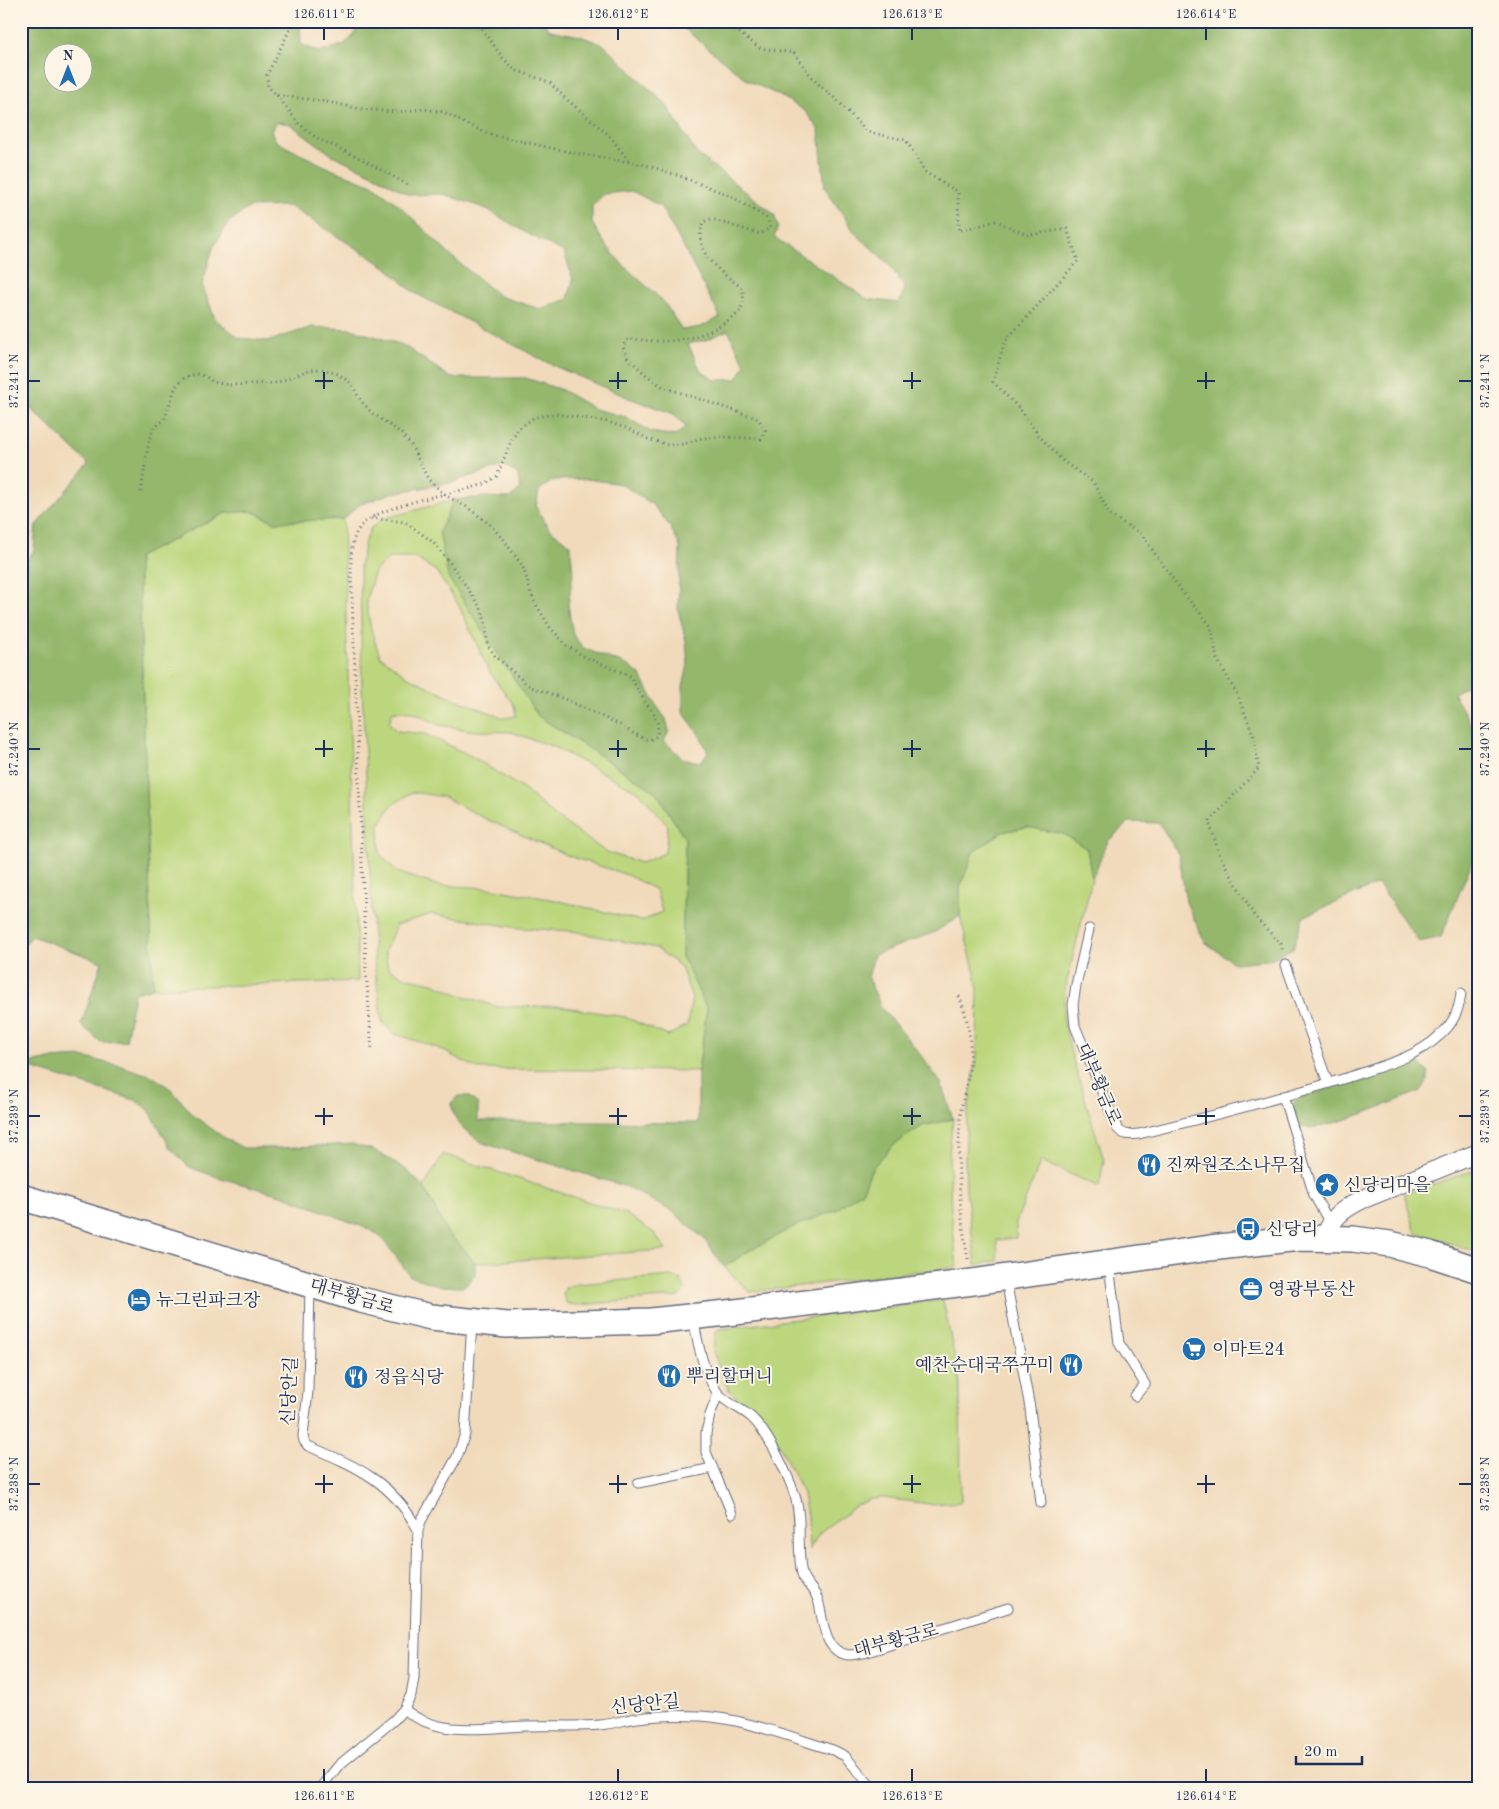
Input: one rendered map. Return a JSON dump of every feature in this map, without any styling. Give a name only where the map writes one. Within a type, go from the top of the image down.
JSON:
[{"type":"main road","name":"대부황금로","points":[[21,1197],[361,1300],[431,1317],[472,1323],[507,1325],[651,1321],[693,1317],[973,1282],[1264,1242],[1327,1231],[1353,1239],[1390,1244],[1430,1254],[1478,1270]]},
{"type":"street","points":[[1327,1231],[1343,1209],[1478,1153]]},
{"type":"lane","name":"대부황금로","points":[[1089,930],[1076,985],[1073,1005],[1074,1026],[1117,1128],[1121,1133],[1129,1135],[1283,1096],[1394,1062],[1417,1052],[1438,1037],[1452,1023],[1459,1008],[1462,993]]},
{"type":"lane","points":[[1286,965],[1328,1083]]},
{"type":"lane","points":[[1283,1096],[1327,1231]]},
{"type":"lane","points":[[1109,1262],[1119,1343],[1145,1384],[1135,1396]]},
{"type":"lane","points":[[1005,1277],[1030,1408],[1041,1503]]},
{"type":"lane","name":"신당안길","points":[[310,1284],[308,1391],[304,1441],[308,1446],[343,1460],[368,1473],[399,1502],[418,1530]]},
{"type":"lane","name":"대부황금로","points":[[693,1317],[699,1347],[708,1376],[718,1394],[750,1416],[762,1430],[795,1496],[798,1509],[802,1577],[818,1598],[824,1630],[830,1643],[838,1651],[849,1655],[864,1653],[1008,1608]]},
{"type":"lane","points":[[320,1788],[339,1765],[394,1720],[404,1709],[411,1695],[414,1678],[418,1530],[420,1521],[457,1457],[465,1434],[472,1323]]},
{"type":"lane","points":[[718,1394],[706,1433],[706,1452],[732,1514]]},
{"type":"lane","points":[[638,1483],[713,1468]]},
{"type":"lane","name":"신당안길","points":[[404,1709],[414,1717],[430,1724],[449,1728],[479,1729],[544,1725],[600,1725],[662,1715],[727,1720],[833,1750],[844,1756],[869,1784],[875,1788]]},
{"type":"path","points":[[294,21],[267,75],[268,87],[277,95],[298,122],[315,136],[364,160],[408,186]]},
{"type":"path","points":[[476,21],[503,58],[515,70],[549,82],[609,135],[629,162]]},
{"type":"path","points":[[723,21],[760,48],[794,53],[814,80],[842,105],[867,132],[906,140],[925,172],[958,192],[959,231],[996,221],[1028,236],[1067,229],[1078,261],[1004,341],[993,382],[1019,408],[1039,436],[1064,462],[1093,482],[1109,514],[1141,534],[1183,593],[1211,626],[1217,659],[1237,694],[1253,734],[1259,768],[1209,822],[1220,856],[1255,917],[1281,944],[1286,965]]},
{"type":"path","points":[[277,95],[361,109],[397,112],[424,109],[444,112],[489,134],[574,154],[646,165],[708,186],[731,196],[768,218],[770,228],[760,234],[711,219],[703,222],[700,231],[701,243],[707,257],[716,269],[742,288],[744,297],[740,312],[722,325],[704,334],[657,341],[635,338],[626,340],[622,347],[628,358],[663,387],[759,419],[765,430],[761,439],[702,438],[684,444],[668,446],[648,439],[629,428],[608,422],[556,414],[535,417],[519,428],[511,441],[497,476],[485,484],[386,511],[370,518],[360,527],[355,537],[351,551],[351,568],[366,970],[372,1050]]},
{"type":"path","points":[[141,492],[148,439],[154,428],[164,420],[176,386],[185,378],[196,374],[205,376],[213,382],[229,385],[276,383],[309,370],[322,369],[338,374],[351,383],[361,401],[372,414],[401,433],[415,453],[428,479],[445,495],[467,507],[504,540],[523,567],[534,599],[549,626],[566,645],[585,657],[630,676],[655,715],[658,725],[657,736],[649,740],[636,735],[620,725],[567,700],[529,686],[496,657],[487,644],[486,625],[482,610],[434,542],[405,522],[370,518]]},
{"type":"path","points":[[959,996],[965,1010],[970,1037],[969,1066],[960,1117],[958,1164],[964,1238],[973,1282]]},
{"type":"green space","points":[[21,21],[304,21],[300,30],[301,44],[318,52],[344,44],[353,35],[358,21],[542,21],[550,30],[580,36],[604,45],[667,106],[696,153],[774,214],[778,227],[774,237],[867,299],[899,303],[905,288],[889,264],[855,233],[825,188],[819,130],[805,111],[784,98],[747,80],[675,21],[1478,21],[1478,680],[1453,693],[1478,737],[1478,848],[1441,937],[1419,942],[1378,884],[1303,917],[1293,948],[1268,960],[1234,963],[1205,942],[1186,902],[1179,855],[1159,823],[1129,822],[1108,841],[1092,879],[1087,849],[1064,834],[1027,827],[1002,832],[973,852],[960,888],[960,916],[935,932],[874,955],[868,978],[882,1009],[913,1045],[941,1083],[953,1119],[922,1126],[893,1145],[872,1168],[863,1190],[836,1210],[795,1226],[724,1267],[704,1239],[673,1212],[627,1187],[483,1143],[458,1123],[453,1111],[451,1103],[458,1096],[468,1096],[478,1104],[478,1121],[698,1123],[698,1071],[707,1009],[682,956],[685,839],[656,792],[538,716],[448,577],[439,532],[454,500],[485,497],[510,498],[520,489],[518,475],[503,466],[450,483],[392,493],[359,505],[343,519],[275,522],[251,511],[226,513],[138,557],[153,988],[134,993],[126,1041],[101,1042],[81,1025],[102,962],[32,936],[21,949],[21,568],[34,550],[36,525],[89,464],[21,399]],"holes":[[[277,122],[290,124],[332,155],[371,173],[409,195],[443,194],[487,209],[526,233],[564,252],[573,280],[568,299],[540,309],[499,296],[451,256],[399,205],[373,185],[331,169],[296,152],[276,141],[271,131]],[[632,191],[660,206],[720,317],[701,327],[682,330],[664,302],[623,265],[605,244],[592,223],[592,206],[604,194]],[[289,206],[386,267],[413,292],[552,365],[629,398],[674,414],[686,427],[675,436],[651,432],[626,417],[594,409],[562,390],[526,378],[451,378],[403,345],[351,329],[312,327],[269,341],[239,338],[215,319],[202,284],[213,248],[229,222],[250,207]],[[728,330],[745,365],[737,379],[715,380],[701,371],[688,344],[706,340]],[[587,479],[621,484],[652,504],[670,526],[680,547],[678,610],[686,641],[688,665],[683,687],[683,712],[699,734],[708,752],[701,762],[683,759],[664,741],[669,731],[666,719],[656,705],[641,676],[629,666],[583,648],[573,635],[568,605],[573,573],[570,544],[550,530],[536,507],[539,490],[554,480]]]},
{"type":"green space","points":[[454,500],[439,532],[538,716],[656,792],[685,839],[682,956],[707,1009],[698,1071],[478,1069],[438,1048],[392,1033],[382,1021],[374,962],[362,685],[360,565],[365,541],[371,528],[382,519]],"holes":[[[389,558],[415,558],[436,571],[459,606],[490,673],[514,705],[516,716],[504,718],[458,700],[408,677],[380,656],[371,630],[366,600],[375,571]],[[393,711],[413,712],[439,725],[474,731],[511,732],[554,747],[639,792],[668,826],[665,853],[641,863],[606,852],[556,817],[523,789],[473,757],[425,734],[396,731],[389,722]],[[412,792],[444,797],[490,821],[569,856],[627,875],[656,890],[662,912],[642,921],[555,900],[488,888],[436,885],[397,872],[380,854],[379,825],[391,806]],[[432,914],[519,928],[572,931],[656,948],[681,967],[692,998],[687,1025],[668,1036],[625,1017],[560,1006],[498,1007],[455,993],[433,983],[404,977],[388,968],[385,951],[396,925]]]},
{"type":"green space","points":[[251,511],[275,522],[343,519],[358,981],[153,988],[138,557],[226,513]]},
{"type":"green space","points":[[1027,827],[1064,834],[1087,849],[1092,879],[1065,989],[1063,1017],[1072,1057],[1104,1160],[1099,1187],[1041,1161],[1016,1222],[1016,1238],[997,1240],[998,1261],[976,1265],[966,1190],[965,1158],[967,1116],[977,1055],[978,989],[960,916],[960,888],[973,852],[1002,832]]},
{"type":"green space","points":[[82,1057],[121,1066],[152,1076],[171,1089],[194,1116],[223,1137],[243,1148],[352,1144],[376,1151],[405,1169],[424,1187],[448,1234],[465,1250],[475,1263],[475,1276],[463,1287],[441,1286],[410,1276],[384,1240],[371,1230],[284,1196],[189,1167],[171,1149],[149,1110],[135,1100],[21,1065],[50,1059]]},
{"type":"green space","points":[[1408,1063],[1420,1064],[1428,1072],[1428,1080],[1421,1091],[1327,1125],[1313,1128],[1304,1127],[1294,1119],[1291,1106],[1297,1099]]},
{"type":"green space","points":[[953,1119],[949,1153],[951,1209],[957,1267],[750,1292],[724,1267],[795,1226],[836,1210],[863,1190],[872,1168],[893,1145],[922,1126]]},
{"type":"green space","points":[[443,1154],[626,1214],[654,1233],[666,1250],[475,1263],[465,1250],[448,1234],[424,1187]]},
{"type":"green space","points":[[1478,1169],[1478,1252],[1416,1233],[1404,1194]]},
{"type":"green space","points":[[671,1276],[681,1280],[685,1290],[678,1297],[578,1305],[567,1304],[563,1295],[566,1287],[577,1284]]},
{"type":"green space","points":[[943,1300],[960,1383],[961,1502],[930,1504],[883,1498],[870,1499],[857,1505],[819,1534],[809,1550],[808,1522],[803,1494],[766,1418],[753,1406],[738,1399],[729,1390],[713,1351],[716,1332],[720,1329]]},
{"type":"place","name":"진짜원조소나무집","points":[[1149,1165]]},
{"type":"place","name":"신당리마을","points":[[1327,1185]]},
{"type":"place","name":"신당리","points":[[1248,1229]]},
{"type":"place","name":"영광부동산","points":[[1251,1289]]},
{"type":"place","name":"뉴그린파크장","points":[[139,1300]]},
{"type":"place","name":"이마트24","points":[[1194,1349]]},
{"type":"place","name":"예찬순대국쭈꾸미","points":[[1071,1365]]},
{"type":"place","name":"뿌리할머니","points":[[669,1376]]},
{"type":"place","name":"정읍식당","points":[[356,1377]]}]
